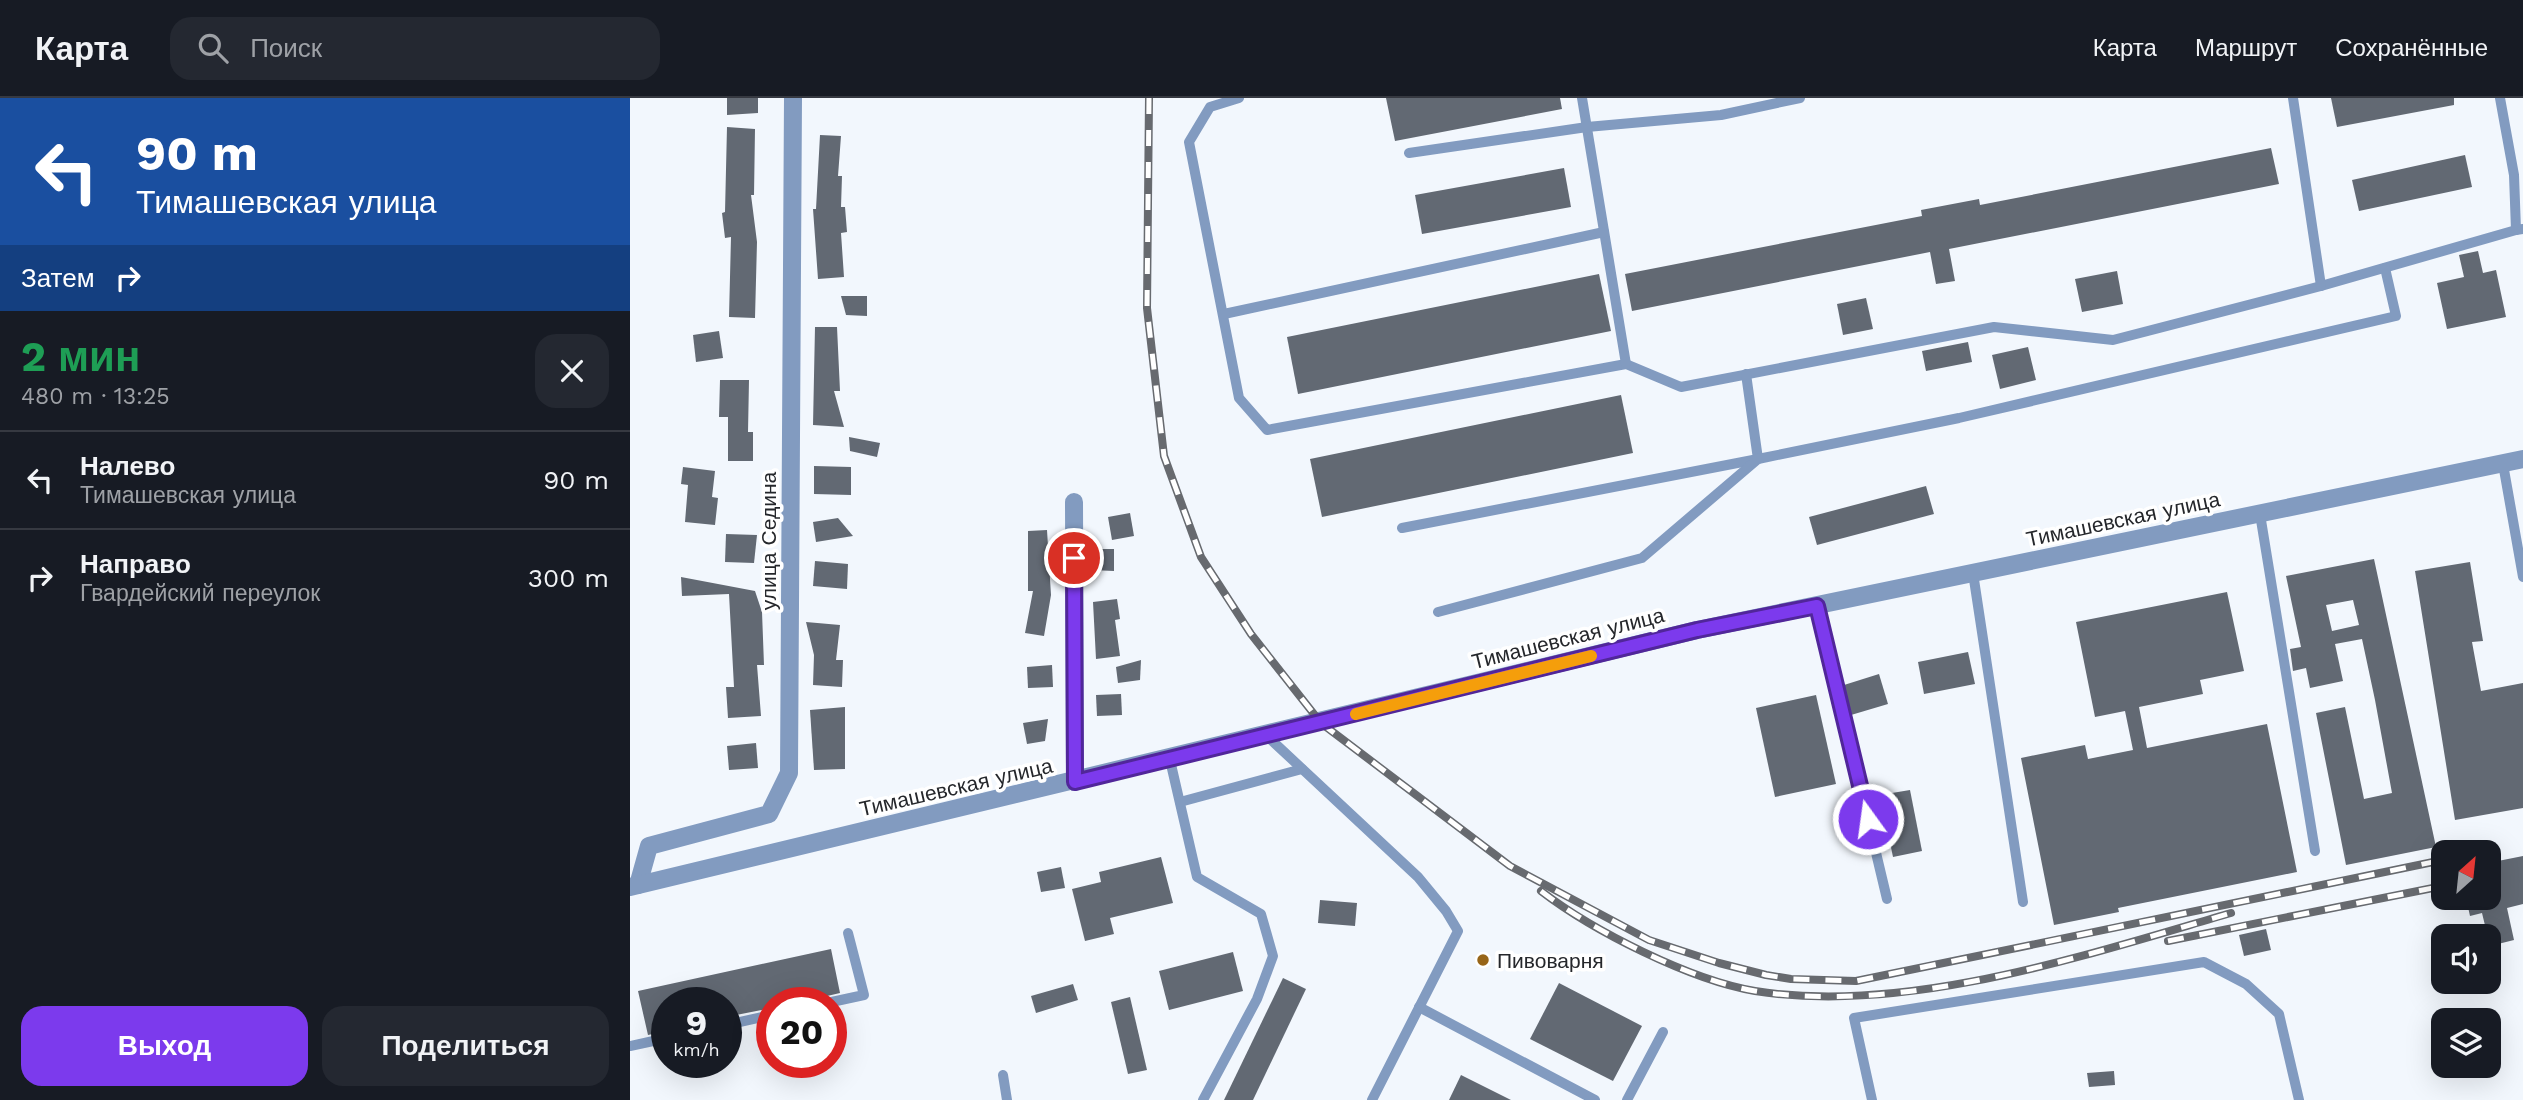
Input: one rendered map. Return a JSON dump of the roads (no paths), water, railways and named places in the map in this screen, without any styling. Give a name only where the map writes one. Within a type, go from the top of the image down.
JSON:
[{"type":"street","name":"улица Седина","points":[[634,886],[649,846],[769,814],[789,774],[793,98]]},
{"type":"street","name":"Тимашевская улица","points":[[634,886],[1170,760],[1697,630],[2523,459]]},
{"type":"street","points":[[1074,502],[1075,782]]},
{"type":"lane","points":[[1239,98],[1210,107],[1189,142],[1239,398],[1267,430],[1626,364],[1681,387],[1994,327],[2113,340],[2321,286],[2520,230],[2514,175],[2500,98]]},
{"type":"lane","points":[[1582,98],[1626,364]]},
{"type":"lane","points":[[1409,153],[1587,127],[1721,115],[1800,98]]},
{"type":"lane","points":[[2293,98],[2321,286]]},
{"type":"lane","points":[[1224,314],[1604,232]]},
{"type":"lane","points":[[1402,528],[1972,415],[2396,316],[2385,268]]},
{"type":"lane","points":[[1746,374],[1758,459]]},
{"type":"lane","points":[[1438,612],[1642,558],[1758,459]]},
{"type":"lane","points":[[2503,464],[2523,577]]},
{"type":"lane","points":[[2260,514],[2315,851]]},
{"type":"lane","points":[[1973,573],[2023,902]]},
{"type":"lane","points":[[1817,606],[1888,899]]},
{"type":"lane","points":[[1266,736],[1418,877],[1446,911],[1458,931],[1372,1100]]},
{"type":"lane","points":[[1170,760],[1197,877],[1261,914],[1273,956],[1257,999],[1203,1100]]},
{"type":"lane","points":[[1180,802],[1302,769]]},
{"type":"lane","points":[[847,999],[864,995],[848,933]]},
{"type":"lane","points":[[1872,1100],[1854,1018],[2204,962],[2246,984],[2280,1014],[2299,1100]]},
{"type":"lane","points":[[1419,1007],[1595,1100]]},
{"type":"lane","points":[[1627,1100],[1663,1032]]},
{"type":"lane","points":[[630,1046],[651,1041]]},
{"type":"lane","points":[[1003,1075],[1007,1100]]},
{"type":"railway","points":[[1149,98],[1147,308],[1164,456],[1201,557],[1251,634],[1321,723],[1510,866],[1649,940],[1766,975],[1791,979],[1856,981],[2431,862]]},
{"type":"railway","points":[[2168,941],[2431,888]]},
{"type":"railway","points":[[1541,891],[1587,922],[1672,965],[1755,991],[1813,996],[1873,995],[1996,977],[2231,913]]},
{"type":"place","name":"Пивоварня","points":[[1483,960]]}]
